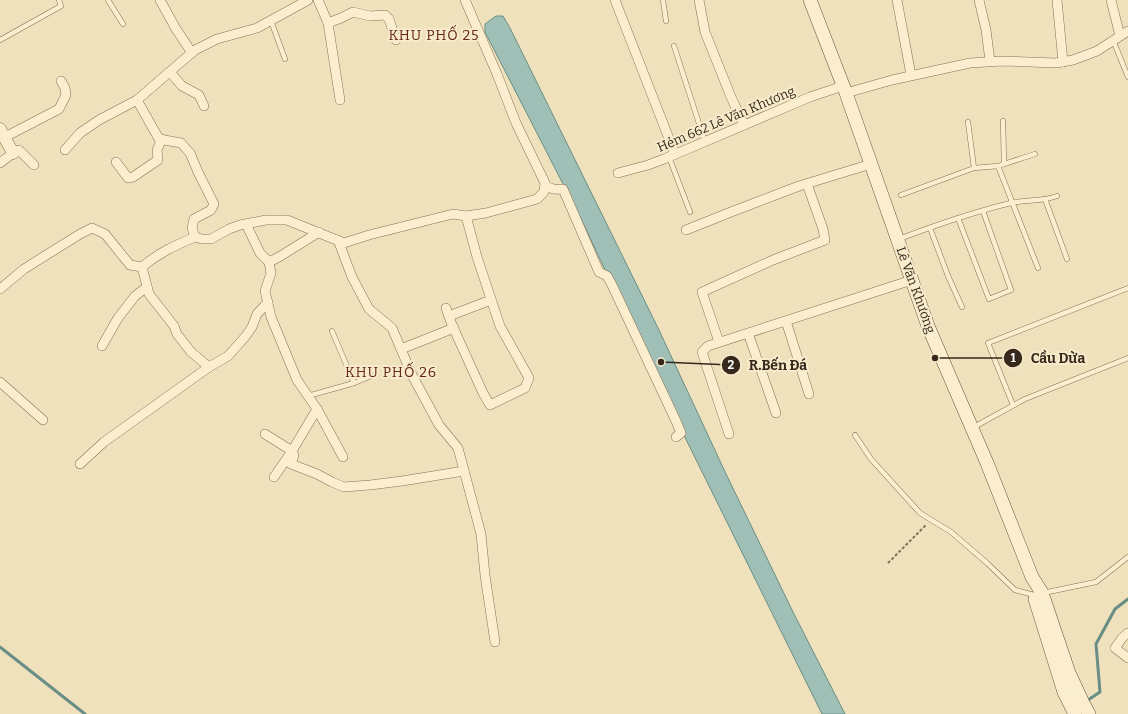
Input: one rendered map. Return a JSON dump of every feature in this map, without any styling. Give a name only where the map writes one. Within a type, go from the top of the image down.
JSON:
[{"type":"main road","name":"Lê Văn Khương","points":[[810,0],[844,89],[928,326],[987,463],[1032,577],[1063,674]]},
{"type":"main road","points":[[1063,674],[1064,692],[1076,714]]},
{"type":"main road","points":[[1063,674],[1089,714]]},
{"type":"street","points":[[160,0],[176,29],[192,53]]},
{"type":"street","points":[[65,150],[80,133],[99,120],[137,100],[195,50],[217,39],[257,28],[308,0]]},
{"type":"street","points":[[318,0],[328,23],[340,100]]},
{"type":"street","points":[[0,289],[24,269],[92,228],[106,234],[130,265],[142,267],[156,256],[195,237],[211,239],[240,225],[266,220],[287,220],[344,242],[453,214],[466,216],[486,213],[538,199],[544,192],[545,183],[516,123],[497,74],[465,0]]},
{"type":"street","points":[[615,0],[672,156]]},
{"type":"street","points":[[699,0],[705,32],[744,125]]},
{"type":"street","points":[[897,0],[911,75]]},
{"type":"street","points":[[979,0],[986,30],[990,61]]},
{"type":"street","points":[[1057,0],[1063,62]]},
{"type":"street","points":[[1111,0],[1120,36]]},
{"type":"street","points":[[328,23],[353,12],[370,16],[385,14],[389,19],[396,40]]},
{"type":"street","name":"Hẻm 662 Lê Văn Khương","points":[[618,173],[648,165],[672,156],[810,97],[970,63],[1003,60],[1056,63],[1074,60],[1097,51],[1120,36]]},
{"type":"street","points":[[170,72],[182,86],[199,95],[204,106]]},
{"type":"street","points":[[12,153],[2,133],[59,109],[66,95],[65,88],[61,81]]},
{"type":"street","points":[[137,100],[159,139],[181,143],[190,153],[214,204],[211,210],[194,219],[192,228],[195,237]]},
{"type":"street","points":[[116,162],[128,178],[133,177],[158,160],[157,150],[162,139]]},
{"type":"street","points":[[0,163],[12,153],[19,150],[34,164]]},
{"type":"street","points":[[686,230],[799,186],[871,164]]},
{"type":"street","points":[[719,342],[702,292],[773,260],[824,240],[823,229],[807,184]]},
{"type":"street","points":[[545,186],[557,190],[563,189],[599,272],[607,276],[612,284],[676,421],[681,433],[676,437]]},
{"type":"street","points":[[466,216],[477,257],[500,326],[529,378],[525,388],[490,405],[483,393],[448,312],[491,300]]},
{"type":"street","points":[[246,224],[260,253],[269,262],[271,273],[266,291],[271,317],[296,380],[317,410],[343,457]]},
{"type":"street","points":[[269,262],[319,232]]},
{"type":"street","points":[[338,240],[352,277],[370,309],[392,328],[412,375],[439,425],[458,448],[481,534],[485,575],[495,642]]},
{"type":"street","points":[[142,267],[149,294],[174,326],[177,334],[191,352],[209,367]]},
{"type":"street","points":[[729,434],[702,352],[708,346],[912,280]]},
{"type":"street","points":[[102,346],[118,318],[135,296],[147,287]]},
{"type":"street","points":[[80,464],[104,442],[209,367],[228,356],[245,337],[252,327],[257,314],[268,302]]},
{"type":"street","points":[[786,321],[809,394]]},
{"type":"street","points":[[401,349],[454,328]]},
{"type":"street","points":[[748,333],[776,413]]},
{"type":"street","points":[[0,382],[43,420]]},
{"type":"street","points":[[274,477],[317,410]]},
{"type":"street","points":[[265,434],[292,451],[294,455],[291,464],[344,487],[402,481],[464,471]]},
{"type":"street","points":[[1128,633],[1122,638],[1116,648],[1128,658]]},
{"type":"lane","points":[[0,40],[62,6],[59,0]]},
{"type":"lane","points":[[108,0],[122,24]]},
{"type":"lane","points":[[663,0],[666,21]]},
{"type":"lane","points":[[271,21],[285,59]]},
{"type":"lane","points":[[1120,36],[1128,77]]},
{"type":"lane","points":[[674,46],[705,142]]},
{"type":"lane","points":[[1003,121],[1004,164]]},
{"type":"lane","points":[[968,122],[974,168]]},
{"type":"lane","points":[[901,195],[974,168],[998,166],[1035,154]]},
{"type":"lane","points":[[672,156],[690,212]]},
{"type":"lane","points":[[998,166],[1038,268]]},
{"type":"lane","points":[[898,240],[958,218],[1013,202],[1050,199],[1057,196]]},
{"type":"lane","points":[[1045,199],[1067,259]]},
{"type":"lane","points":[[958,218],[989,299],[1011,290],[983,211]]},
{"type":"lane","points":[[930,228],[948,276],[962,307]]},
{"type":"lane","points":[[1013,405],[988,344],[1128,288]]},
{"type":"lane","points":[[332,331],[354,383]]},
{"type":"lane","points":[[972,428],[1025,399],[1128,358]]},
{"type":"lane","points":[[308,396],[354,383],[371,376]]},
{"type":"lane","points":[[855,435],[871,459],[920,512],[950,532],[987,563],[1015,590],[1038,594],[1096,582],[1128,557]]},
{"type":"path","points":[[888,563],[931,520]]},
{"type":"water","points":[[496,16],[503,16],[510,28],[658,328],[727,476],[794,614],[845,714],[822,714],[665,397],[582,221],[485,32],[485,24]]},
{"type":"waterway","points":[[1085,702],[1100,692],[1096,644],[1115,609],[1128,599]]},
{"type":"waterway","points":[[0,647],[85,714]]},
{"type":"place","name":"Cầu Dừa","points":[[935,358]]},
{"type":"place","name":"R.Bến Đá","points":[[661,362]]},
{"type":"district","name":"KHU PHỐ 25","points":[[434,35]]},
{"type":"district","name":"KHU PHỐ 26","points":[[391,372]]}]
